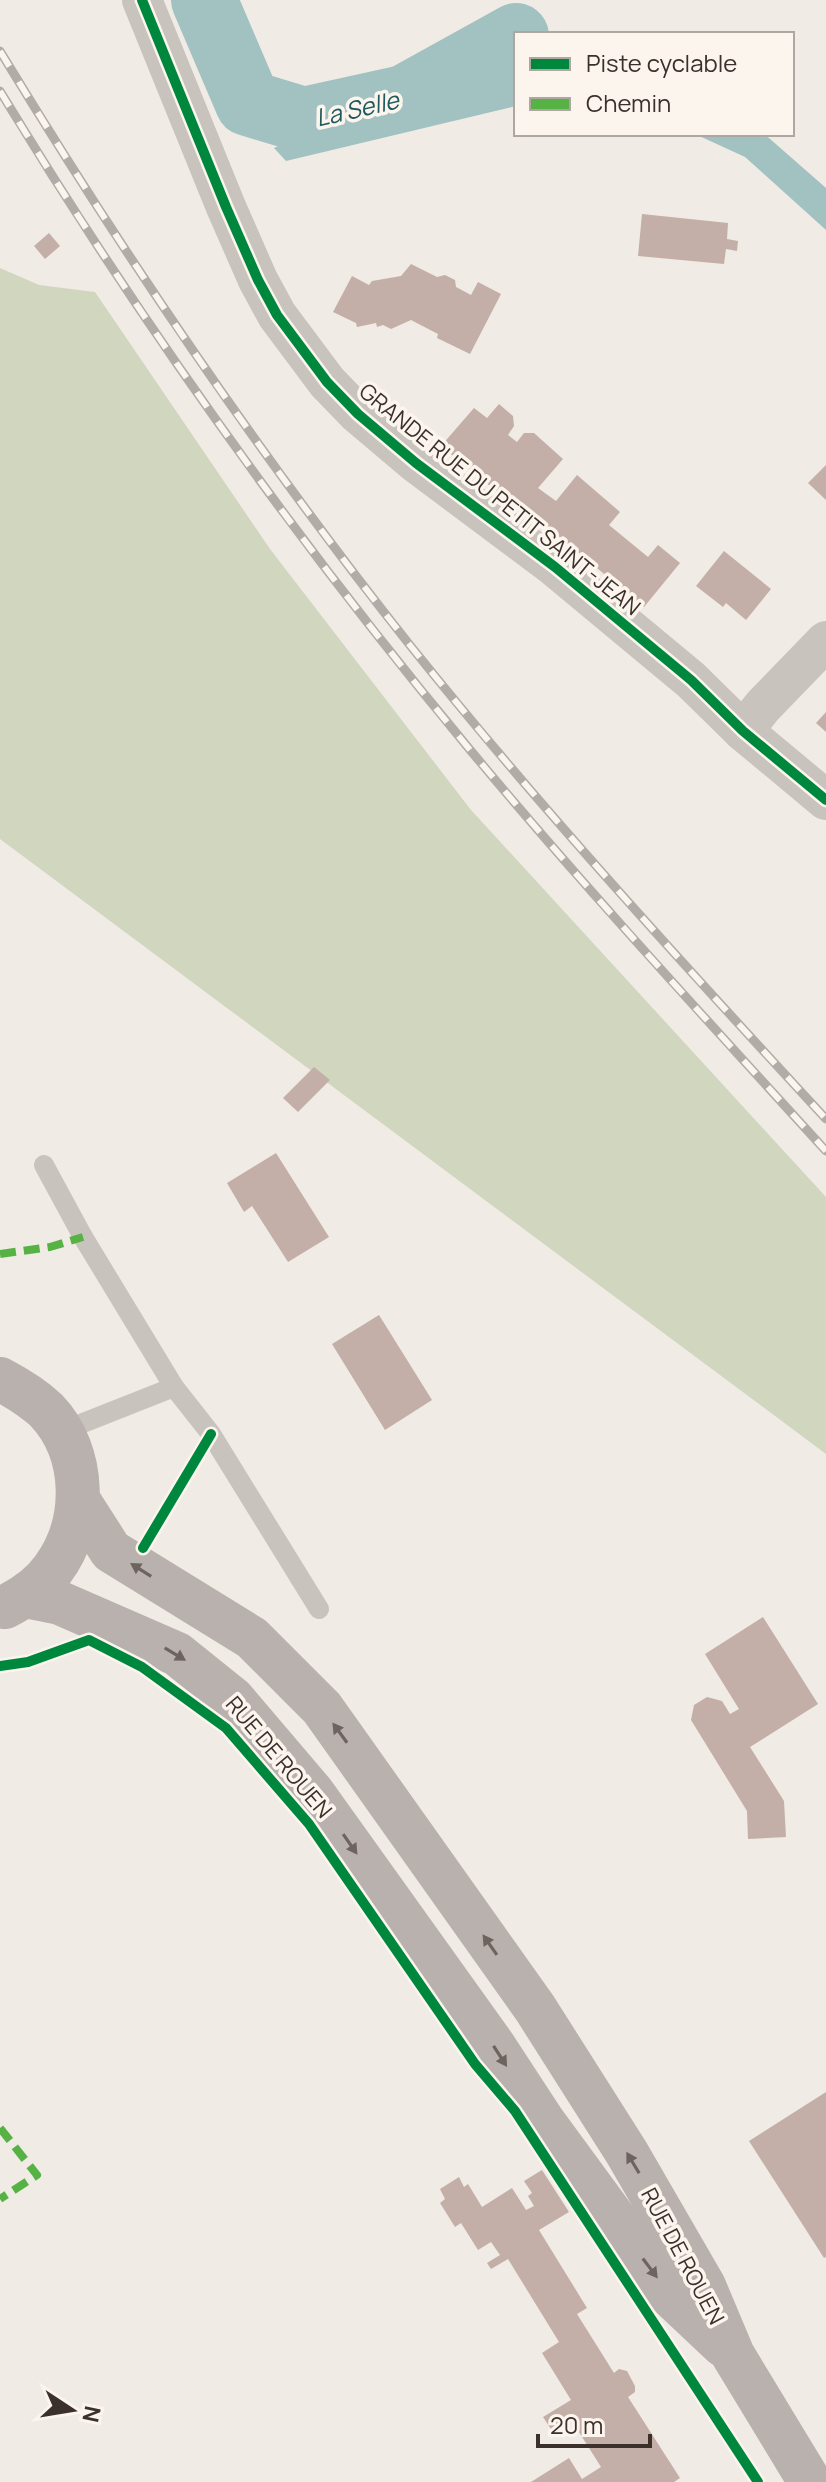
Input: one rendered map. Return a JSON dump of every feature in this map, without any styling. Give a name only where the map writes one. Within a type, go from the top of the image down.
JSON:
[{"type":"main road","points":[[0,1344],[13,1386],[47,1412],[63,1434],[75,1466],[79,1501],[71,1537],[52,1570],[12,1603]]},
{"type":"main road","name":"RUE DE ROUEN","points":[[79,1501],[111,1551],[252,1638],[322,1708],[535,2008],[627,2153],[704,2286],[733,2355]]},
{"type":"main road","name":"RUE DE ROUEN","points":[[12,1603],[60,1603],[177,1654],[233,1699],[313,1793],[494,2046],[543,2121],[672,2297],[733,2355]]},
{"type":"main road","points":[[733,2355],[810,2482]]},
{"type":"street","name":"GRANDE RUE DU PETIT SAINT-JEAN","points":[[142,0],[258,280],[277,315],[327,382],[358,414],[416,463],[555,567],[691,680],[743,731],[826,800]]},
{"type":"street","points":[[743,731],[826,641]]},
{"type":"lane","points":[[44,1165],[83,1237],[174,1387],[211,1434],[319,1609]]},
{"type":"lane","points":[[63,1434],[174,1387]]},
{"type":"green space","points":[[0,268],[39,285],[95,292],[270,549],[471,810],[826,1197],[826,1454],[0,839]]},
{"type":"water","points":[[514,70],[514,106],[286,161],[274,148],[303,135]]},
{"type":"water","points":[[699,136],[769,138],[826,188],[826,230],[745,157]]},
{"type":"building","points":[[642,214],[728,223],[727,239],[738,241],[737,251],[726,249],[724,264],[638,256]]},
{"type":"building","points":[[49,233],[60,246],[45,259],[34,246]]},
{"type":"building","points":[[411,264],[437,277],[445,275],[455,280],[456,287],[471,295],[478,282],[501,294],[470,354],[437,338],[438,334],[411,320],[391,329],[383,325],[377,327],[376,323],[357,327],[356,323],[333,312],[352,276],[369,285],[372,281],[401,276]]},
{"type":"building","points":[[499,404],[513,416],[514,426],[508,435],[517,442],[524,433],[534,433],[563,459],[538,488],[556,501],[577,475],[620,512],[609,525],[648,557],[658,545],[680,563],[644,607],[522,506],[519,510],[441,446],[474,408],[487,418]]},
{"type":"building","points":[[826,465],[826,500],[808,483]]},
{"type":"building","points":[[724,551],[771,589],[746,620],[726,603],[723,607],[696,586]]},
{"type":"building","points":[[826,712],[826,732],[816,723]]},
{"type":"building","points":[[314,1067],[330,1080],[298,1112],[283,1098]]},
{"type":"building","points":[[276,1153],[329,1237],[288,1262],[252,1206],[244,1212],[227,1183]]},
{"type":"building","points":[[379,1315],[432,1400],[385,1430],[332,1344]]},
{"type":"building","points":[[763,1617],[818,1704],[750,1747],[784,1801],[786,1837],[748,1839],[747,1811],[691,1720],[694,1705],[707,1697],[722,1701],[730,1714],[739,1709],[705,1654]]},
{"type":"building","points":[[826,2092],[826,2257],[824,2258],[749,2141]]},
{"type":"building","points":[[542,2170],[569,2212],[539,2230],[587,2308],[577,2314],[614,2373],[619,2369],[627,2371],[635,2386],[635,2392],[628,2397],[680,2478],[674,2482],[531,2482],[569,2458],[582,2479],[601,2467],[572,2421],[553,2432],[543,2417],[571,2400],[542,2353],[559,2342],[508,2259],[491,2269],[487,2263],[500,2255],[491,2242],[478,2250],[461,2223],[455,2227],[440,2203],[445,2199],[440,2189],[459,2177],[464,2187],[468,2184],[482,2207],[512,2188],[526,2210],[534,2206],[528,2196],[532,2193],[524,2181]]},
{"type":"waterway","name":"La Selle","points":[[204,0],[248,103],[304,120],[404,98],[514,37]]},
{"type":"railway","points":[[0,51],[145,280],[247,428],[354,573],[561,826],[826,1119]]},
{"type":"railway","points":[[0,91],[165,346],[344,593],[558,853],[826,1151]]},
{"type":"marked path","points":[[0,1254],[50,1247],[83,1237]]},
{"type":"marked path","points":[[0,2128],[37,2175],[0,2199]]},
{"type":"cycle path","points":[[142,0],[258,280],[277,315],[327,382],[358,414],[416,463],[555,567],[691,680],[743,731],[826,800]]},
{"type":"cycle path","points":[[143,1548],[211,1434]]},
{"type":"cycle path","points":[[0,1666],[28,1662],[89,1640],[142,1667],[226,1728],[309,1824],[475,2064],[515,2111],[758,2482]]}]
